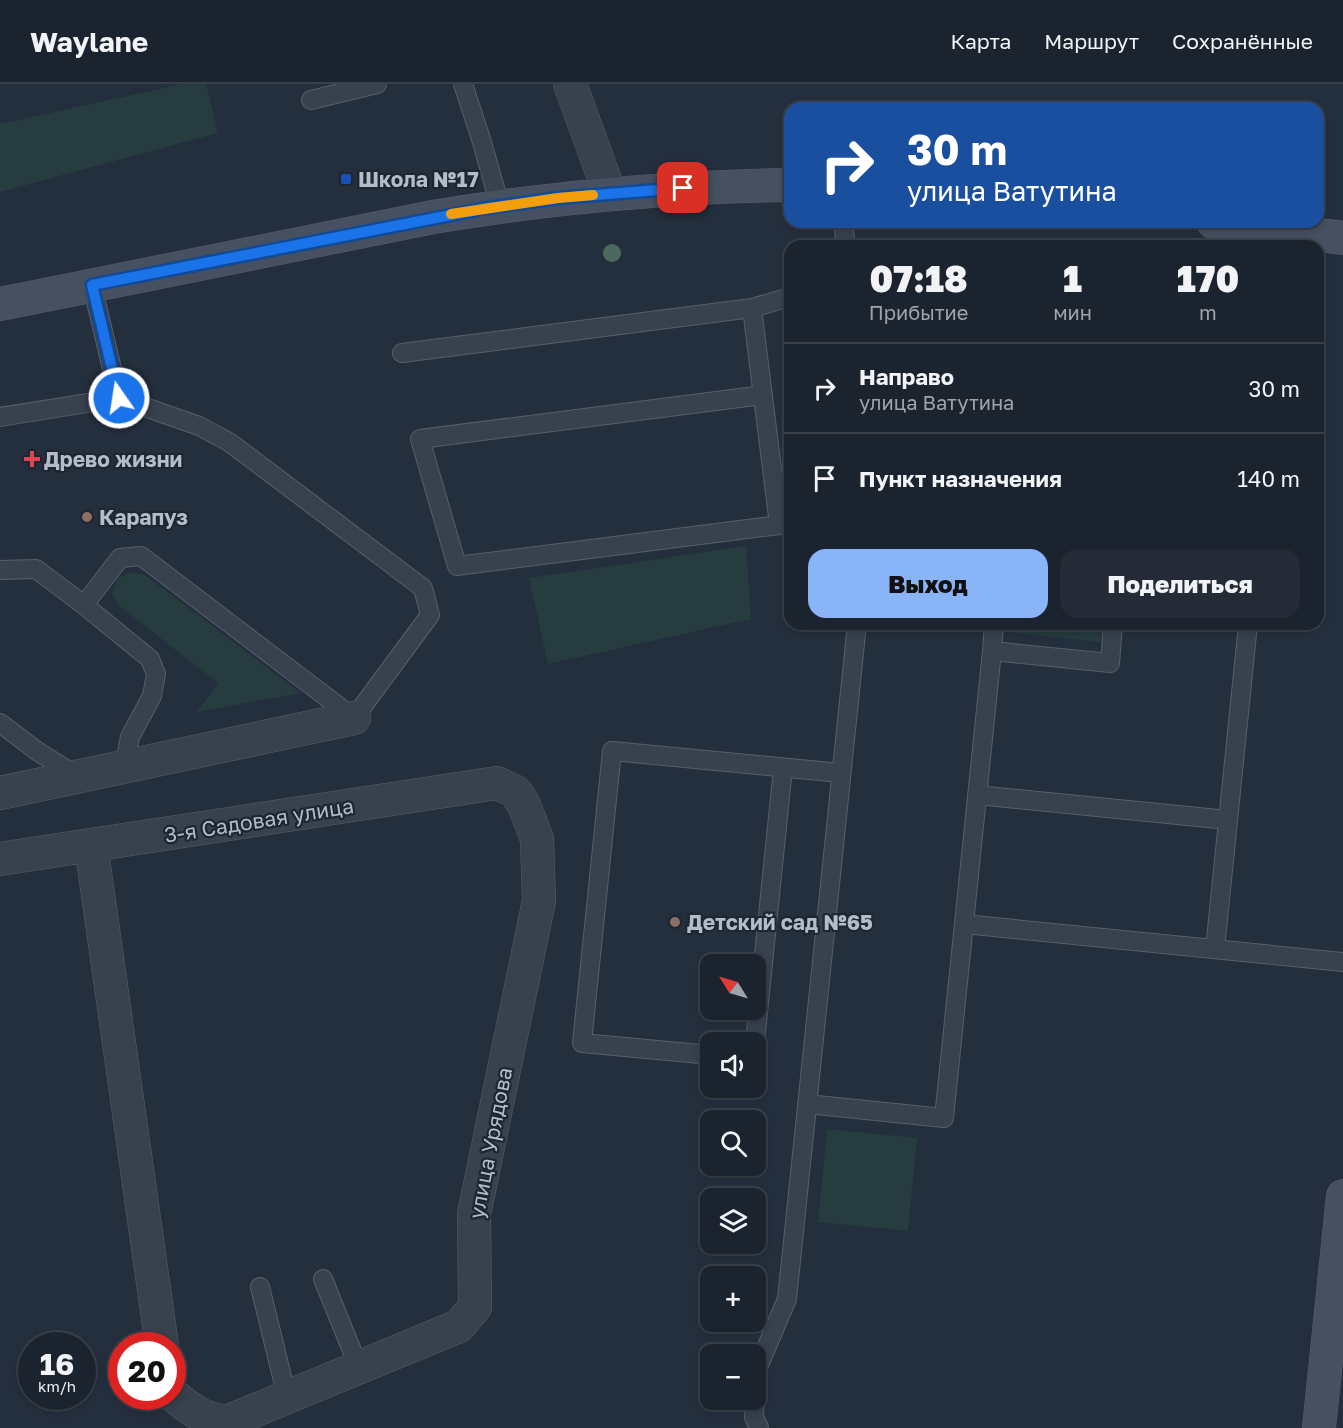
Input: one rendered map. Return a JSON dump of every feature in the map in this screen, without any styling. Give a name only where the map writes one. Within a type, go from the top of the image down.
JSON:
[{"type":"main road","points":[[0,304],[433,217],[500,206],[558,198],[683,188],[784,185]]},
{"type":"main road","points":[[1262,228],[1343,238]]},
{"type":"main road","points":[[1319,1428],[1337,1291],[1343,1196]]},
{"type":"street","points":[[570,84],[610,194]]},
{"type":"street","points":[[0,793],[354,718]]},
{"type":"street","name":"3-я Садовая улица","points":[[0,859],[497,783],[516,792]]},
{"type":"street","name":"улица Урядова","points":[[186,1406],[207,1419],[227,1422],[459,1326],[475,1307],[474,1214],[539,901],[537,839],[524,805],[516,792]]},
{"type":"street","points":[[91,846],[160,1332]]},
{"type":"lane","points":[[311,100],[377,84]]},
{"type":"lane","points":[[463,84],[500,206]]},
{"type":"lane","points":[[92,285],[119,398]]},
{"type":"lane","points":[[402,353],[752,308],[784,299]]},
{"type":"lane","points":[[752,308],[763,395],[779,525],[457,566],[420,439],[763,395]]},
{"type":"lane","points":[[0,417],[119,398],[199,426],[229,442],[423,588],[430,615],[354,718],[141,556],[120,558],[84,605]]},
{"type":"lane","points":[[0,570],[36,569],[150,659],[156,674],[152,696],[130,737],[124,767]]},
{"type":"lane","points":[[766,1349],[788,1299],[855,630]]},
{"type":"lane","points":[[807,1104],[944,1118],[994,630]]},
{"type":"lane","points":[[992,651],[1110,663],[1113,630]]},
{"type":"lane","points":[[1215,949],[1247,630]]},
{"type":"lane","points":[[0,723],[37,751],[78,777]]},
{"type":"lane","points":[[700,1054],[582,1042],[612,751],[841,773]]},
{"type":"lane","points":[[756,1032],[783,768]]},
{"type":"lane","points":[[977,795],[1228,820]]},
{"type":"lane","points":[[964,924],[1343,962]]},
{"type":"lane","points":[[323,1279],[359,1368]]},
{"type":"lane","points":[[260,1287],[287,1398]]},
{"type":"lane","points":[[754,1410],[754,1417],[759,1428]]},
{"type":"green space","points":[[182,84],[206,84],[218,133],[0,192],[0,124]]},
{"type":"green space","points":[[746,546],[751,619],[548,664],[529,578]]},
{"type":"green space","points":[[128,572],[145,575],[301,693],[197,712],[218,683],[118,605],[112,593],[117,580]]},
{"type":"green space","points":[[1007,630],[1102,630],[1101,642],[1007,632]]},
{"type":"green space","points":[[827,1129],[917,1138],[908,1231],[818,1222]]},
{"type":"slow traffic","points":[[451,214],[593,195]]},
{"type":"place","name":"Школа №17","points":[[346,179]]},
{"type":"place","name":"Древо жизни","points":[[32,459]]},
{"type":"place","name":"Карапуз","points":[[87,517]]},
{"type":"place","name":"Детский сад №65","points":[[675,922]]},
{"type":"route","points":[[119,398],[92,285],[487,208],[558,198],[683,188]]}]
